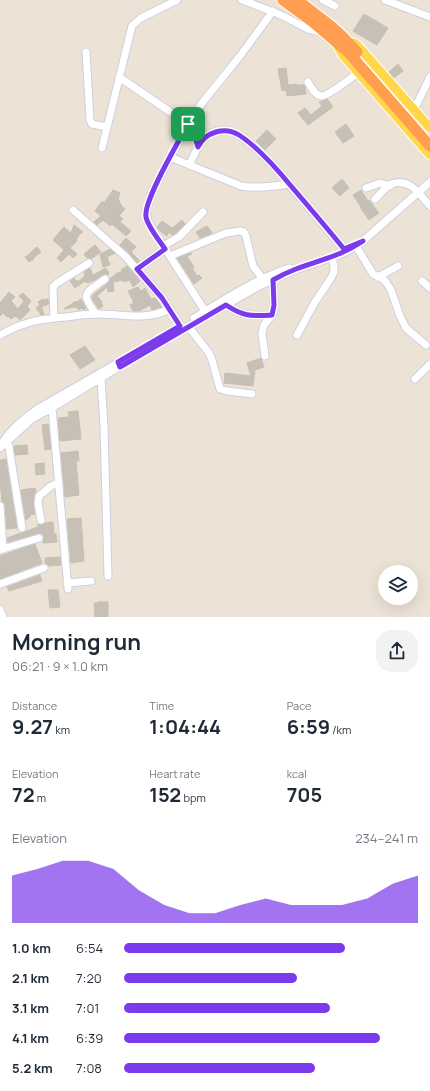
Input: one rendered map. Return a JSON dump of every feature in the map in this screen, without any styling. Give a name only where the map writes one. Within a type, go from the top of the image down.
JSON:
[{"type":"highway","points":[[283,0],[326,32],[338,38]]},
{"type":"highway","points":[[297,0],[350,50],[430,136]]},
{"type":"highway","points":[[350,50],[430,146]]},
{"type":"main road","points":[[338,38],[343,55],[430,156]]},
{"type":"main road","points":[[338,38],[358,46],[430,128]]},
{"type":"street","points":[[102,148],[132,26],[141,18],[177,0]]},
{"type":"street","points":[[242,0],[273,11],[304,28],[315,32],[326,32]]},
{"type":"street","points":[[323,0],[335,6]]},
{"type":"street","points":[[385,0],[429,14]]},
{"type":"street","points":[[205,311],[148,222],[146,211],[152,192],[188,124],[202,103],[240,56],[273,11]]},
{"type":"street","points":[[86,52],[90,120],[92,124],[107,127]]},
{"type":"street","points":[[308,82],[315,93],[319,96],[323,96],[358,73]]},
{"type":"street","points":[[119,77],[188,124],[193,131],[198,147]]},
{"type":"street","points":[[414,110],[430,77]]},
{"type":"street","points":[[189,165],[200,141],[206,136],[222,130],[239,134],[273,165],[344,249]]},
{"type":"street","points":[[170,157],[247,187],[290,184]]},
{"type":"street","points":[[0,445],[9,433],[26,417],[39,408],[184,326],[226,305],[259,286],[295,270],[346,252],[356,246],[430,182]]},
{"type":"street","points":[[366,188],[380,183],[390,186]]},
{"type":"street","points":[[375,199],[392,184],[405,183],[409,184],[418,192],[430,206]]},
{"type":"street","points":[[73,210],[125,256],[208,353],[213,364],[220,389],[252,394]]},
{"type":"street","points":[[137,269],[179,237],[203,212]]},
{"type":"street","points":[[170,256],[226,234],[240,231],[244,232],[246,236],[253,266],[262,278]]},
{"type":"street","points":[[184,326],[244,287],[262,278],[363,241]]},
{"type":"street","points":[[356,246],[373,274],[386,282],[391,290],[402,323],[426,344]]},
{"type":"street","points":[[297,335],[334,272],[332,257]]},
{"type":"street","points":[[54,318],[53,287],[88,262]]},
{"type":"street","points":[[378,277],[398,266]]},
{"type":"street","points":[[96,314],[89,305],[86,295],[88,291],[105,279]]},
{"type":"street","points":[[265,356],[262,333],[264,325],[272,315],[274,305],[273,280]]},
{"type":"street","points":[[422,281],[430,288]]},
{"type":"street","points":[[226,305],[239,313],[248,315],[272,315]]},
{"type":"street","points":[[0,335],[25,324],[54,318],[96,314],[147,316],[161,313],[170,309]]},
{"type":"street","points":[[0,445],[8,441],[32,419],[101,379],[119,364]]},
{"type":"street","points":[[415,379],[430,364]]},
{"type":"street","points":[[101,379],[104,426],[108,576]]},
{"type":"street","points":[[52,408],[67,586],[91,580]]},
{"type":"street","points":[[8,441],[22,528]]},
{"type":"street","points":[[41,520],[38,500],[39,496],[51,486],[59,483]]},
{"type":"street","points":[[0,506],[2,549],[39,538]]},
{"type":"street","points":[[0,584],[44,568]]},
{"type":"street","points":[[0,610],[3,617]]},
{"type":"building","points":[[364,14],[388,28],[377,45],[353,31]]},
{"type":"building","points":[[398,64],[403,71],[394,78],[389,72]]},
{"type":"building","points":[[286,68],[288,85],[304,85],[306,94],[287,96],[286,90],[282,91],[278,69]]},
{"type":"building","points":[[327,99],[333,107],[308,125],[298,113],[305,108],[311,115],[322,106],[319,102]]},
{"type":"building","points":[[346,124],[354,136],[343,143],[335,132]]},
{"type":"building","points":[[267,130],[276,139],[265,150],[256,141]]},
{"type":"building","points":[[342,179],[349,188],[340,196],[332,188]]},
{"type":"building","points":[[113,190],[120,193],[118,199],[120,201],[119,203],[125,209],[119,216],[123,219],[120,222],[131,231],[126,236],[112,224],[110,226],[103,220],[97,225],[94,222],[101,216],[95,211],[102,201],[104,203]]},
{"type":"building","points":[[361,190],[368,201],[369,200],[379,213],[369,220],[353,195]]},
{"type":"building","points":[[182,220],[185,224],[172,235],[169,232],[167,236],[157,227],[162,221],[172,228]]},
{"type":"building","points":[[74,225],[83,232],[79,235],[76,240],[77,241],[70,248],[77,254],[73,258],[69,254],[61,262],[57,258],[64,250],[53,240],[64,227],[71,233]]},
{"type":"building","points":[[207,226],[212,233],[200,238],[196,232]]},
{"type":"building","points":[[126,238],[136,247],[131,252],[140,261],[137,263],[120,245]]},
{"type":"building","points":[[95,245],[101,252],[91,259],[87,258],[84,254]]},
{"type":"building","points":[[37,247],[41,252],[29,262],[25,257]]},
{"type":"building","points":[[110,249],[115,253],[107,257],[110,265],[103,267],[100,254]]},
{"type":"building","points":[[191,253],[192,254],[187,256],[194,267],[192,268],[197,276],[199,275],[202,278],[194,284],[177,258]]},
{"type":"building","points":[[127,266],[140,281],[133,287],[130,280],[113,282],[114,291],[108,292],[107,287],[97,296],[102,302],[101,303],[103,306],[99,309],[92,299],[92,296],[108,283],[117,273],[122,272],[121,270]]},
{"type":"building","points":[[90,268],[93,275],[106,268],[109,274],[102,275],[87,283],[85,281],[75,288],[70,281],[74,278],[78,282],[85,276],[84,272]]},
{"type":"building","points":[[138,287],[141,291],[145,288],[151,299],[155,298],[162,307],[152,310],[150,305],[139,311],[133,311],[130,305],[134,303],[128,291]]},
{"type":"building","points":[[9,292],[15,297],[11,301],[18,309],[24,301],[19,296],[23,293],[31,301],[27,306],[30,310],[20,320],[15,316],[11,319],[3,313],[0,316],[0,303]]},
{"type":"building","points":[[43,299],[48,299],[49,304],[42,307],[41,306],[44,314],[41,315],[36,308],[40,305],[38,302]]},
{"type":"building","points":[[81,299],[86,308],[84,310],[82,308],[79,310],[76,307],[64,309],[76,301],[77,302]]},
{"type":"building","points":[[85,346],[95,360],[80,369],[70,355]]},
{"type":"building","points":[[261,358],[264,367],[255,370],[253,386],[224,383],[225,373],[251,376],[247,363]]},
{"type":"building","points":[[78,411],[81,439],[60,441],[58,418],[69,417],[68,412]]},
{"type":"building","points":[[48,424],[51,449],[45,450],[42,425]]},
{"type":"building","points":[[27,445],[28,454],[15,455],[14,446]]},
{"type":"building","points":[[78,451],[79,461],[76,461],[79,495],[65,497],[61,453]]},
{"type":"building","points":[[6,459],[17,528],[7,529],[5,506],[2,501],[0,481],[0,460]]},
{"type":"building","points":[[44,463],[45,474],[36,475],[35,464]]},
{"type":"building","points":[[35,488],[36,492],[34,495],[33,504],[35,514],[30,515],[30,517],[26,520],[21,490]]},
{"type":"building","points":[[81,518],[84,561],[71,563],[67,519]]},
{"type":"building","points":[[53,522],[54,534],[56,534],[57,542],[43,543],[44,536],[40,533],[8,542],[7,538],[38,527],[38,524],[42,525]]},
{"type":"building","points":[[35,544],[42,563],[0,579],[0,556]]},
{"type":"building","points":[[60,557],[61,565],[49,566],[45,563],[45,558]]},
{"type":"building","points":[[40,575],[42,581],[9,591],[7,587]]},
{"type":"building","points":[[48,590],[58,590],[60,607],[50,608]]},
{"type":"building","points":[[108,602],[108,617],[95,617],[94,603]]},
{"type":"route","points":[[188,124],[193,131],[198,147],[200,141],[214,132],[222,130],[239,134],[273,165],[344,249],[363,241],[346,252],[295,270],[273,280],[274,310],[272,315],[248,315],[234,311],[226,305],[120,367],[118,362],[180,326],[162,298],[137,269],[165,249],[148,222],[146,211],[152,192],[188,124]]}]
